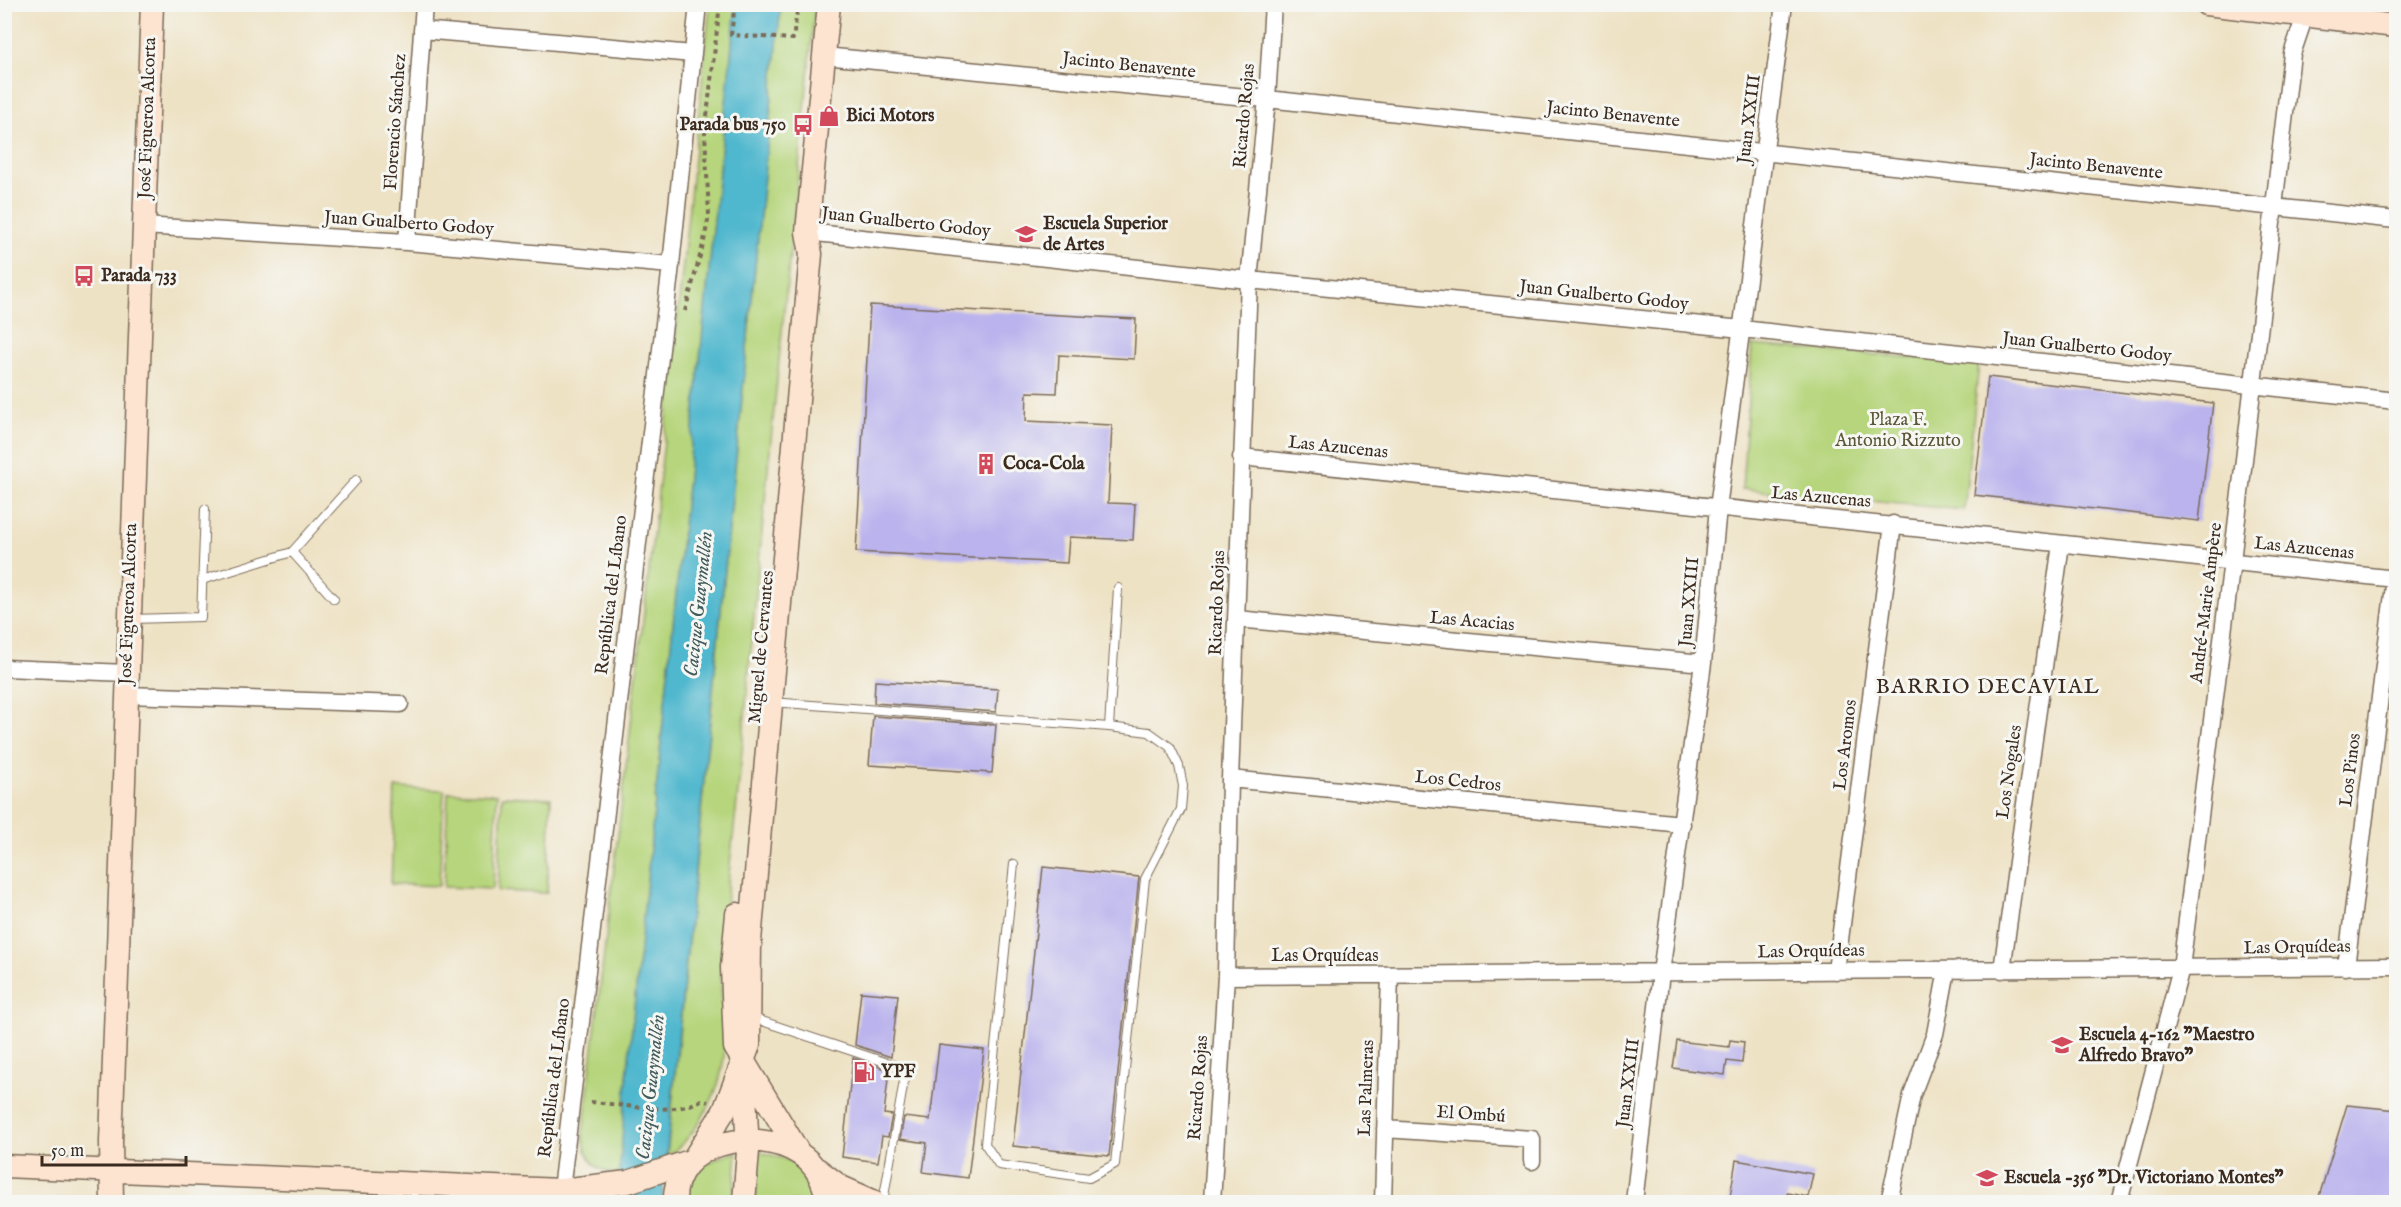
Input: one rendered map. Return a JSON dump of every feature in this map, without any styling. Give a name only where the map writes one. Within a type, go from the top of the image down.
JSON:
[{"type":"main road","name":"José Figueroa Alcorta","points":[[112,1203],[111,1142],[126,684],[152,4]]},
{"type":"main road","name":"Miguel de Cervantes","points":[[675,1203],[678,1181],[724,1111],[749,1046],[750,941],[811,254],[807,232],[829,4]]},
{"type":"main road","points":[[2206,4],[2308,10],[2397,26]]},
{"type":"main road","name":"Miguel de Cervantes","points":[[807,232],[798,253],[733,958],[735,1047],[823,1183],[828,1203]]},
{"type":"main road","name":"Miguel de Cervantes","points":[[744,1062],[747,1140],[744,1203]]},
{"type":"main road","points":[[4,1167],[112,1170],[414,1193],[561,1190],[619,1184],[665,1171],[719,1145],[747,1140],[765,1142],[806,1160],[841,1187],[875,1203]]},
{"type":"main road","points":[[561,1190],[593,1203]]},
{"type":"street","name":"Florencio Sánchez","points":[[407,242],[424,4]]},
{"type":"street","name":"República del Líbano","points":[[561,1190],[671,265],[698,4]]},
{"type":"street","name":"Ricardo Rojas","points":[[1212,1203],[1226,976],[1230,779],[1238,619],[1241,457],[1249,280],[1267,99],[1273,4]]},
{"type":"street","name":"Juan XXIII","points":[[1634,1203],[1661,973],[1703,663],[1718,508],[1784,4]]},
{"type":"street","name":"André-Marie Ampère","points":[[2119,1203],[2181,968],[2292,54],[2308,10]]},
{"type":"street","points":[[422,30],[693,54]]},
{"type":"street","name":"Jacinto Benavente","points":[[824,56],[1766,151],[2397,220]]},
{"type":"street","name":"Juan Gualberto Godoy","points":[[143,226],[407,242],[671,265]]},
{"type":"street","name":"Juan Gualberto Godoy","points":[[807,232],[1249,280],[1742,329],[2397,401]]},
{"type":"street","name":"Las Azucenas","points":[[1241,457],[2396,578]]},
{"type":"street","name":"Los Aromos","points":[[1836,971],[1893,524]]},
{"type":"street","name":"Los Nogales","points":[[2002,970],[2061,544]]},
{"type":"street","name":"Los Pinos","points":[[2346,967],[2396,578]]},
{"type":"street","name":"Las Acacias","points":[[1238,619],[1703,663]]},
{"type":"street","points":[[4,668],[126,684],[400,704]]},
{"type":"street","name":"Los Cedros","points":[[1230,779],[1682,824]]},
{"type":"street","name":"Las Orquídeas","points":[[1226,976],[2397,966]]},
{"type":"street","points":[[1889,1203],[1912,1095],[1935,1034],[1947,970]]},
{"type":"street","name":"Las Palmeras","points":[[1383,1203],[1390,975]]},
{"type":"street","name":"El Ombú","points":[[1385,1129],[1532,1139],[1532,1161]]},
{"type":"lane","points":[[202,580],[292,552],[356,480]]},
{"type":"lane","points":[[129,619],[201,617],[205,509]]},
{"type":"lane","points":[[292,552],[334,599]]},
{"type":"lane","points":[[1109,727],[1118,588]]},
{"type":"lane","points":[[771,702],[1109,727],[1149,732],[1170,747],[1179,766],[1183,786],[1181,809],[1145,879],[1115,1164],[1089,1178],[999,1165],[985,1143],[1014,864]]},
{"type":"lane","points":[[749,1016],[906,1069],[883,1203]]},
{"type":"path","points":[[735,4],[731,35],[793,39]]},
{"type":"path","points":[[591,1102],[671,1109],[692,1105],[701,1100],[710,1102],[724,1111]]},
{"type":"green space","points":[[710,5],[736,5],[627,1077],[620,1174],[603,1170],[592,1162],[588,1156],[583,1133],[668,408]]},
{"type":"green space","points":[[781,5],[815,5],[725,908],[721,981],[724,1057],[719,1081],[709,1106],[686,1140],[667,1157]]},
{"type":"green space","name":"Plaza F. Antonio Rizzuto","points":[[1752,345],[1979,363],[1964,510],[1742,489]]},
{"type":"green space","points":[[395,788],[444,790],[439,886],[391,884]]},
{"type":"green space","points":[[448,792],[497,794],[493,889],[444,887]]},
{"type":"green space","points":[[502,796],[551,798],[547,893],[498,891]]},
{"type":"green space","points":[[737,1152],[733,1202],[685,1202],[691,1182],[701,1168],[717,1158]]},
{"type":"green space","points":[[758,1152],[782,1158],[798,1166],[810,1180],[820,1202],[756,1202]]},
{"type":"water","name":"Cacique Guaymallén","points":[[736,5],[781,5],[662,1202],[617,1202],[627,1077]]},
{"type":"building","name":"Coca-Cola","points":[[870,305],[1136,319],[1134,359],[1059,355],[1057,393],[1027,392],[1026,421],[1112,425],[1108,503],[1135,504],[1133,540],[1069,537],[1067,563],[856,552]]},
{"type":"building","points":[[1988,377],[2213,403],[2199,521],[1974,495]]},
{"type":"building","points":[[875,681],[998,689],[996,712],[874,703]]},
{"type":"building","points":[[873,716],[996,725],[992,773],[869,765]]},
{"type":"building","points":[[1043,867],[1139,877],[1109,1156],[1013,1146]]},
{"type":"building","points":[[861,992],[898,995],[891,1057],[855,1045]]},
{"type":"building","points":[[1730,1040],[1744,1042],[1742,1063],[1727,1061],[1725,1075],[1673,1068],[1677,1041],[1729,1047]]},
{"type":"building","points":[[939,1045],[984,1050],[968,1178],[923,1172],[927,1143],[900,1139],[904,1117],[930,1120]]},
{"type":"building","points":[[853,1058],[889,1070],[884,1114],[892,1115],[888,1137],[882,1136],[878,1162],[842,1157]]},
{"type":"building","points":[[2347,1105],[2397,1110],[2397,1203],[2317,1203]]},
{"type":"building","points":[[1736,1160],[1813,1174],[1808,1197],[1787,1193],[1786,1203],[1729,1203]]},
{"type":"place","name":"Bici Motors","points":[[829,116]]},
{"type":"place","name":"Parada bus 750","points":[[803,125]]},
{"type":"place","name":"Escuela Superior de Artes","points":[[1026,234]]},
{"type":"place","name":"Parada 733","points":[[84,276]]},
{"type":"place","name":"Coca-Cola","points":[[986,464]]},
{"type":"place","name":"Escuela 4-162 \"Maestro Alfredo Bravo\"","points":[[2062,1045]]},
{"type":"place","name":"YPF","points":[[864,1072]]},
{"type":"place","name":"Escuela -356 \"Dr. Victoriano Montes\"","points":[[1987,1178]]},
{"type":"district","name":"BARRIO DECAVIAL","points":[[1988,687]]}]
